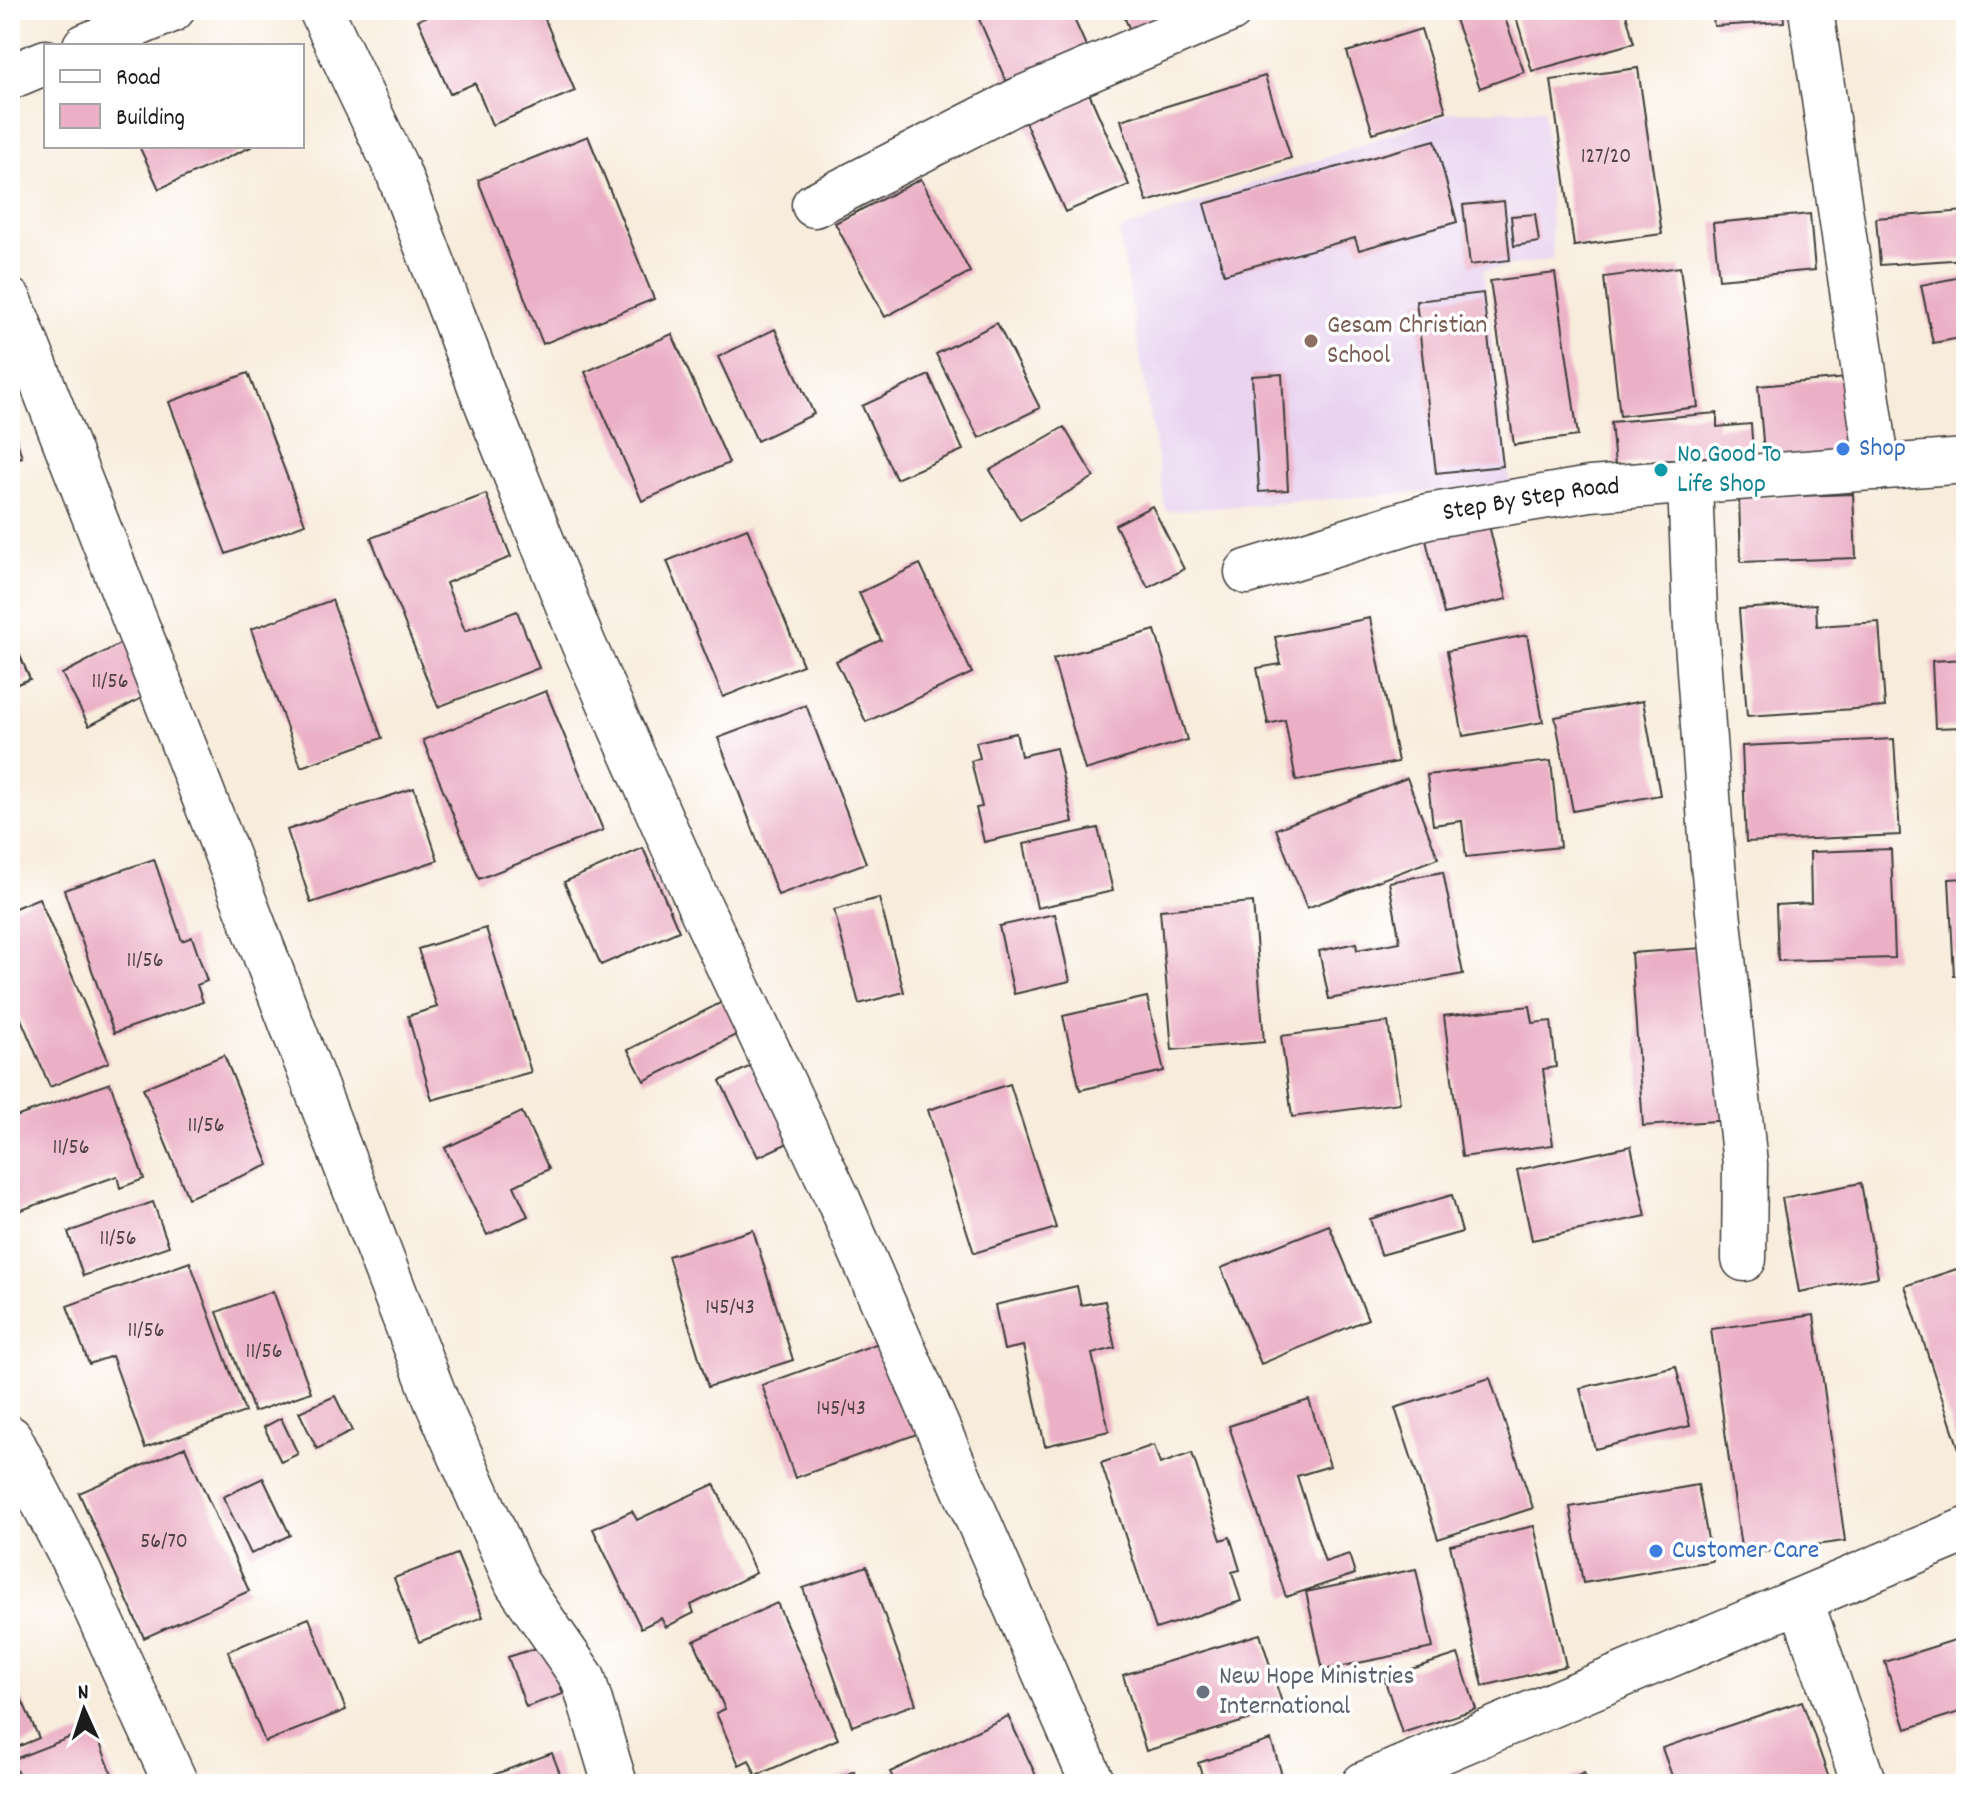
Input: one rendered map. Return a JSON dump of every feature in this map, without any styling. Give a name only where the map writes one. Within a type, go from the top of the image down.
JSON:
[{"type":"street","points":[[90,44],[172,10]]},
{"type":"street","points":[[321,10],[398,172],[583,643],[698,902],[838,1199],[1093,1784]]},
{"type":"street","points":[[814,205],[1025,97],[1230,10]]},
{"type":"street","points":[[1811,10],[1878,468]]},
{"type":"street","points":[[10,77],[44,63]]},
{"type":"street","points":[[10,301],[436,1400],[517,1583],[583,1678],[615,1784]]},
{"type":"street","name":"Step By Step Road","points":[[1247,572],[1428,516],[1590,489],[1966,461]]},
{"type":"street","points":[[1690,483],[1695,614],[1713,865],[1745,1164],[1744,1259]]},
{"type":"street","points":[[10,1438],[79,1572],[176,1784]]},
{"type":"street","points":[[1364,1784],[1966,1530]]},
{"type":"street","points":[[1801,1601],[1864,1784]]},
{"type":"shaded area","points":[[1544,109],[1553,259],[1483,271],[1510,486],[1166,511],[1119,231],[1453,112]]},
{"type":"building","points":[[442,10],[541,10],[575,91],[492,125],[475,83],[450,94],[418,20]]},
{"type":"building","points":[[975,10],[1070,10],[1087,48],[1006,81]]},
{"type":"building","points":[[1121,10],[1175,10],[1130,30]]},
{"type":"building","points":[[1464,10],[1502,10],[1524,72],[1480,88],[1453,14]]},
{"type":"building","points":[[1514,10],[1625,10],[1634,43],[1532,71]]},
{"type":"building","points":[[1712,10],[1783,10],[1784,22],[1714,26]]},
{"type":"building","points":[[1421,29],[1446,111],[1373,133],[1347,52]]},
{"type":"building","points":[[1638,68],[1662,234],[1574,246],[1551,80]]},
{"type":"building","points":[[1265,76],[1291,158],[1147,202],[1121,120]]},
{"type":"building","points":[[1089,93],[1129,185],[1065,212],[1024,120]]},
{"type":"building","points":[[588,136],[654,299],[543,344],[478,180]]},
{"type":"building","name":"Gesam Christian School","points":[[1435,140],[1457,222],[1359,250],[1355,238],[1224,274],[1204,204]]},
{"type":"building","points":[[140,148],[249,148],[159,189]]},
{"type":"building","points":[[921,179],[970,272],[885,317],[835,223]]},
{"type":"building","points":[[1504,201],[1510,260],[1470,265],[1463,205]]},
{"type":"building","points":[[1966,211],[1966,259],[1880,265],[1876,218]]},
{"type":"building","points":[[1535,214],[1539,242],[1514,246],[1511,216]]},
{"type":"building","points":[[1810,214],[1815,270],[1719,279],[1713,223]]},
{"type":"building","points":[[1680,267],[1698,407],[1620,416],[1604,277]]},
{"type":"building","points":[[1555,273],[1578,436],[1514,445],[1490,281]]},
{"type":"building","points":[[1966,276],[1966,337],[1933,343],[1921,285]]},
{"type":"building","points":[[1483,293],[1503,466],[1436,473],[1416,301]]},
{"type":"building","points":[[997,323],[1040,408],[979,438],[936,354]]},
{"type":"building","points":[[775,329],[814,414],[757,441],[718,357]]},
{"type":"building","points":[[672,334],[729,463],[642,501],[585,372]]},
{"type":"building","points":[[248,373],[305,524],[226,554],[169,402]]},
{"type":"building","points":[[1282,374],[1288,490],[1259,492],[1252,376]]},
{"type":"building","points":[[929,375],[963,450],[896,479],[862,406]]},
{"type":"building","points":[[1858,377],[1865,454],[1765,463],[1758,386]]},
{"type":"building","points":[[1717,413],[1717,427],[1751,424],[1753,453],[1615,465],[1611,422]]},
{"type":"building","points":[[10,419],[22,457],[10,461]]},
{"type":"building","points":[[1064,427],[1094,477],[1020,520],[990,470]]},
{"type":"building","points":[[486,494],[511,557],[446,583],[465,631],[517,611],[539,668],[438,707],[371,538]]},
{"type":"building","points":[[1853,494],[1856,558],[1741,562],[1739,498]]},
{"type":"building","points":[[1152,506],[1184,569],[1148,588],[1115,525]]},
{"type":"building","points":[[1488,521],[1507,599],[1444,614],[1425,536]]},
{"type":"building","points":[[747,528],[803,665],[723,697],[667,561]]},
{"type":"building","points":[[920,564],[972,673],[866,722],[836,661],[881,640],[859,593]]},
{"type":"building","points":[[332,600],[382,738],[301,767],[251,629]]},
{"type":"building","points":[[1816,604],[1817,626],[1879,622],[1885,707],[1747,716],[1739,609]]},
{"type":"building","points":[[1370,618],[1398,762],[1296,781],[1285,720],[1268,724],[1257,668],[1281,664],[1275,637]]},
{"type":"building","points":[[1155,630],[1187,740],[1085,770],[1053,659]]},
{"type":"building","points":[[10,632],[30,679],[10,687]]},
{"type":"building","points":[[1527,635],[1543,722],[1463,736],[1447,651]]},
{"type":"building","points":[[129,639],[157,690],[89,726],[62,674]]},
{"type":"building","points":[[1966,659],[1966,727],[1935,728],[1932,661]]},
{"type":"building","points":[[546,691],[603,830],[479,879],[423,740]]},
{"type":"building","points":[[1643,701],[1660,795],[1573,811],[1555,717]]},
{"type":"building","points":[[806,705],[866,863],[778,895],[718,738]]},
{"type":"building","points":[[1016,733],[1021,756],[1056,748],[1073,822],[984,842],[976,808],[982,807],[971,761],[980,758],[976,742]]},
{"type":"building","points":[[1894,739],[1900,835],[1746,842],[1742,746]]},
{"type":"building","points":[[1551,761],[1560,847],[1466,857],[1462,821],[1433,825],[1427,775]]},
{"type":"building","points":[[1407,778],[1438,858],[1307,908],[1276,829]]},
{"type":"building","points":[[414,788],[438,860],[311,903],[287,830]]},
{"type":"building","points":[[1098,828],[1113,891],[1037,908],[1024,844]]},
{"type":"building","points":[[643,848],[679,931],[601,965],[564,882]]},
{"type":"building","points":[[1891,849],[1895,958],[1778,961],[1776,905],[1811,903],[1810,852]]},
{"type":"building","points":[[154,859],[182,941],[192,937],[207,981],[197,985],[203,1002],[114,1033],[64,890]]},
{"type":"building","points":[[1443,872],[1463,974],[1329,999],[1319,951],[1356,943],[1357,950],[1400,942],[1389,882]]},
{"type":"building","points":[[1966,878],[1966,975],[1954,976],[1949,879]]},
{"type":"building","points":[[39,898],[109,1062],[50,1087],[10,993],[10,910]]},
{"type":"building","points":[[879,898],[904,992],[859,1004],[834,910]]},
{"type":"building","points":[[1253,902],[1264,1042],[1172,1050],[1160,910]]},
{"type":"building","points":[[1055,914],[1070,981],[1014,994],[999,926]]},
{"type":"building","points":[[486,928],[531,1072],[432,1100],[408,1016],[437,1007],[418,949]]},
{"type":"building","points":[[1718,947],[1730,1120],[1643,1126],[1631,953]]},
{"type":"building","points":[[1147,997],[1164,1071],[1080,1090],[1063,1016]]},
{"type":"building","points":[[726,1000],[742,1032],[644,1081],[628,1050]]},
{"type":"building","points":[[1530,1006],[1533,1023],[1551,1021],[1556,1067],[1543,1069],[1553,1145],[1462,1157],[1444,1016]]},
{"type":"building","points":[[1388,1022],[1400,1103],[1292,1117],[1281,1036]]},
{"type":"building","points":[[224,1055],[269,1165],[188,1198],[143,1088]]},
{"type":"building","points":[[763,1060],[801,1137],[758,1157],[720,1081]]},
{"type":"building","points":[[110,1083],[144,1179],[120,1188],[117,1176],[10,1214],[10,1119]]},
{"type":"building","points":[[1010,1084],[1056,1228],[974,1253],[928,1110]]},
{"type":"building","points":[[522,1112],[549,1169],[514,1186],[528,1216],[487,1235],[445,1148]]},
{"type":"building","points":[[1631,1146],[1646,1216],[1532,1240],[1517,1170]]},
{"type":"building","points":[[1861,1183],[1878,1277],[1799,1292],[1782,1198]]},
{"type":"building","points":[[1452,1195],[1462,1232],[1381,1255],[1370,1219]]},
{"type":"building","points":[[153,1202],[169,1246],[83,1276],[68,1232]]},
{"type":"building","points":[[1329,1225],[1368,1319],[1261,1364],[1221,1268]]},
{"type":"building","points":[[753,1230],[793,1360],[708,1387],[668,1256]]},
{"type":"building","points":[[190,1262],[245,1412],[145,1448],[112,1356],[89,1364],[67,1306]]},
{"type":"building","points":[[1966,1266],[1966,1467],[1965,1467],[1905,1286]]},
{"type":"building","points":[[1077,1286],[1081,1305],[1105,1301],[1115,1348],[1092,1354],[1109,1431],[1045,1446],[1023,1346],[1004,1350],[995,1305]]},
{"type":"building","points":[[273,1291],[311,1392],[254,1412],[217,1312]]},
{"type":"building","points":[[1814,1315],[1845,1541],[1742,1555],[1711,1329]]},
{"type":"building","points":[[887,1340],[920,1433],[795,1478],[762,1385]]},
{"type":"building","points":[[1676,1366],[1690,1426],[1595,1449],[1580,1388]]},
{"type":"building","points":[[1490,1378],[1533,1508],[1438,1539],[1395,1408]]},
{"type":"building","points":[[335,1396],[352,1431],[317,1449],[299,1412]]},
{"type":"building","points":[[1309,1400],[1330,1466],[1297,1476],[1325,1562],[1349,1554],[1355,1574],[1286,1597],[1229,1426]]},
{"type":"building","points":[[281,1418],[298,1454],[281,1462],[264,1427]]},
{"type":"building","points":[[1154,1445],[1160,1464],[1192,1453],[1221,1540],[1230,1537],[1240,1570],[1232,1572],[1241,1601],[1156,1629],[1101,1463]]},
{"type":"building","points":[[185,1447],[249,1591],[144,1638],[79,1493]]},
{"type":"building","points":[[263,1478],[290,1535],[251,1554],[223,1497]]},
{"type":"building","points":[[714,1484],[756,1573],[691,1605],[694,1613],[666,1627],[661,1618],[641,1628],[593,1529],[632,1511],[637,1520]]},
{"type":"building","points":[[1698,1485],[1712,1561],[1583,1583],[1570,1507]]},
{"type":"building","points":[[1534,1526],[1566,1666],[1483,1686],[1450,1545]]},
{"type":"building","points":[[457,1554],[483,1617],[419,1642],[394,1578]]},
{"type":"building","points":[[867,1566],[916,1704],[852,1726],[803,1588]]},
{"type":"building","points":[[1416,1569],[1433,1648],[1323,1670],[1306,1592]]},
{"type":"building","points":[[777,1603],[838,1739],[756,1776],[749,1760],[739,1765],[716,1713],[725,1709],[694,1641]]},
{"type":"building","points":[[309,1618],[346,1710],[265,1742],[228,1651]]},
{"type":"building","name":"New Hope Ministries International","points":[[1260,1634],[1284,1709],[1146,1751],[1123,1675]]},
{"type":"building","points":[[1961,1638],[1966,1654],[1966,1710],[1906,1729],[1885,1662]]},
{"type":"building","points":[[546,1645],[563,1694],[526,1707],[508,1657]]},
{"type":"building","points":[[1458,1654],[1476,1709],[1402,1733],[1384,1678]]},
{"type":"building","points":[[10,1673],[39,1738],[10,1750]]},
{"type":"building","points":[[1802,1701],[1831,1784],[1675,1784],[1662,1748]]},
{"type":"building","points":[[1008,1716],[1040,1784],[896,1784],[890,1772]]},
{"type":"building","points":[[94,1728],[116,1784],[22,1784],[12,1760]]},
{"type":"building","points":[[1271,1740],[1285,1784],[1205,1784],[1198,1763]]},
{"type":"building","points":[[552,1753],[564,1784],[469,1784]]},
{"type":"building","points":[[854,1771],[860,1784],[825,1784]]},
{"type":"building","points":[[1584,1773],[1589,1784],[1560,1784]]},
{"type":"place","name":"Gesam Christian School","points":[[1311,341]]},
{"type":"place","name":"Shop","points":[[1843,449]]},
{"type":"place","name":"No Good To Life Shop","points":[[1661,470]]},
{"type":"place","name":"Customer Care","points":[[1656,1551]]},
{"type":"place","name":"New Hope Ministries International","points":[[1203,1692]]}]
